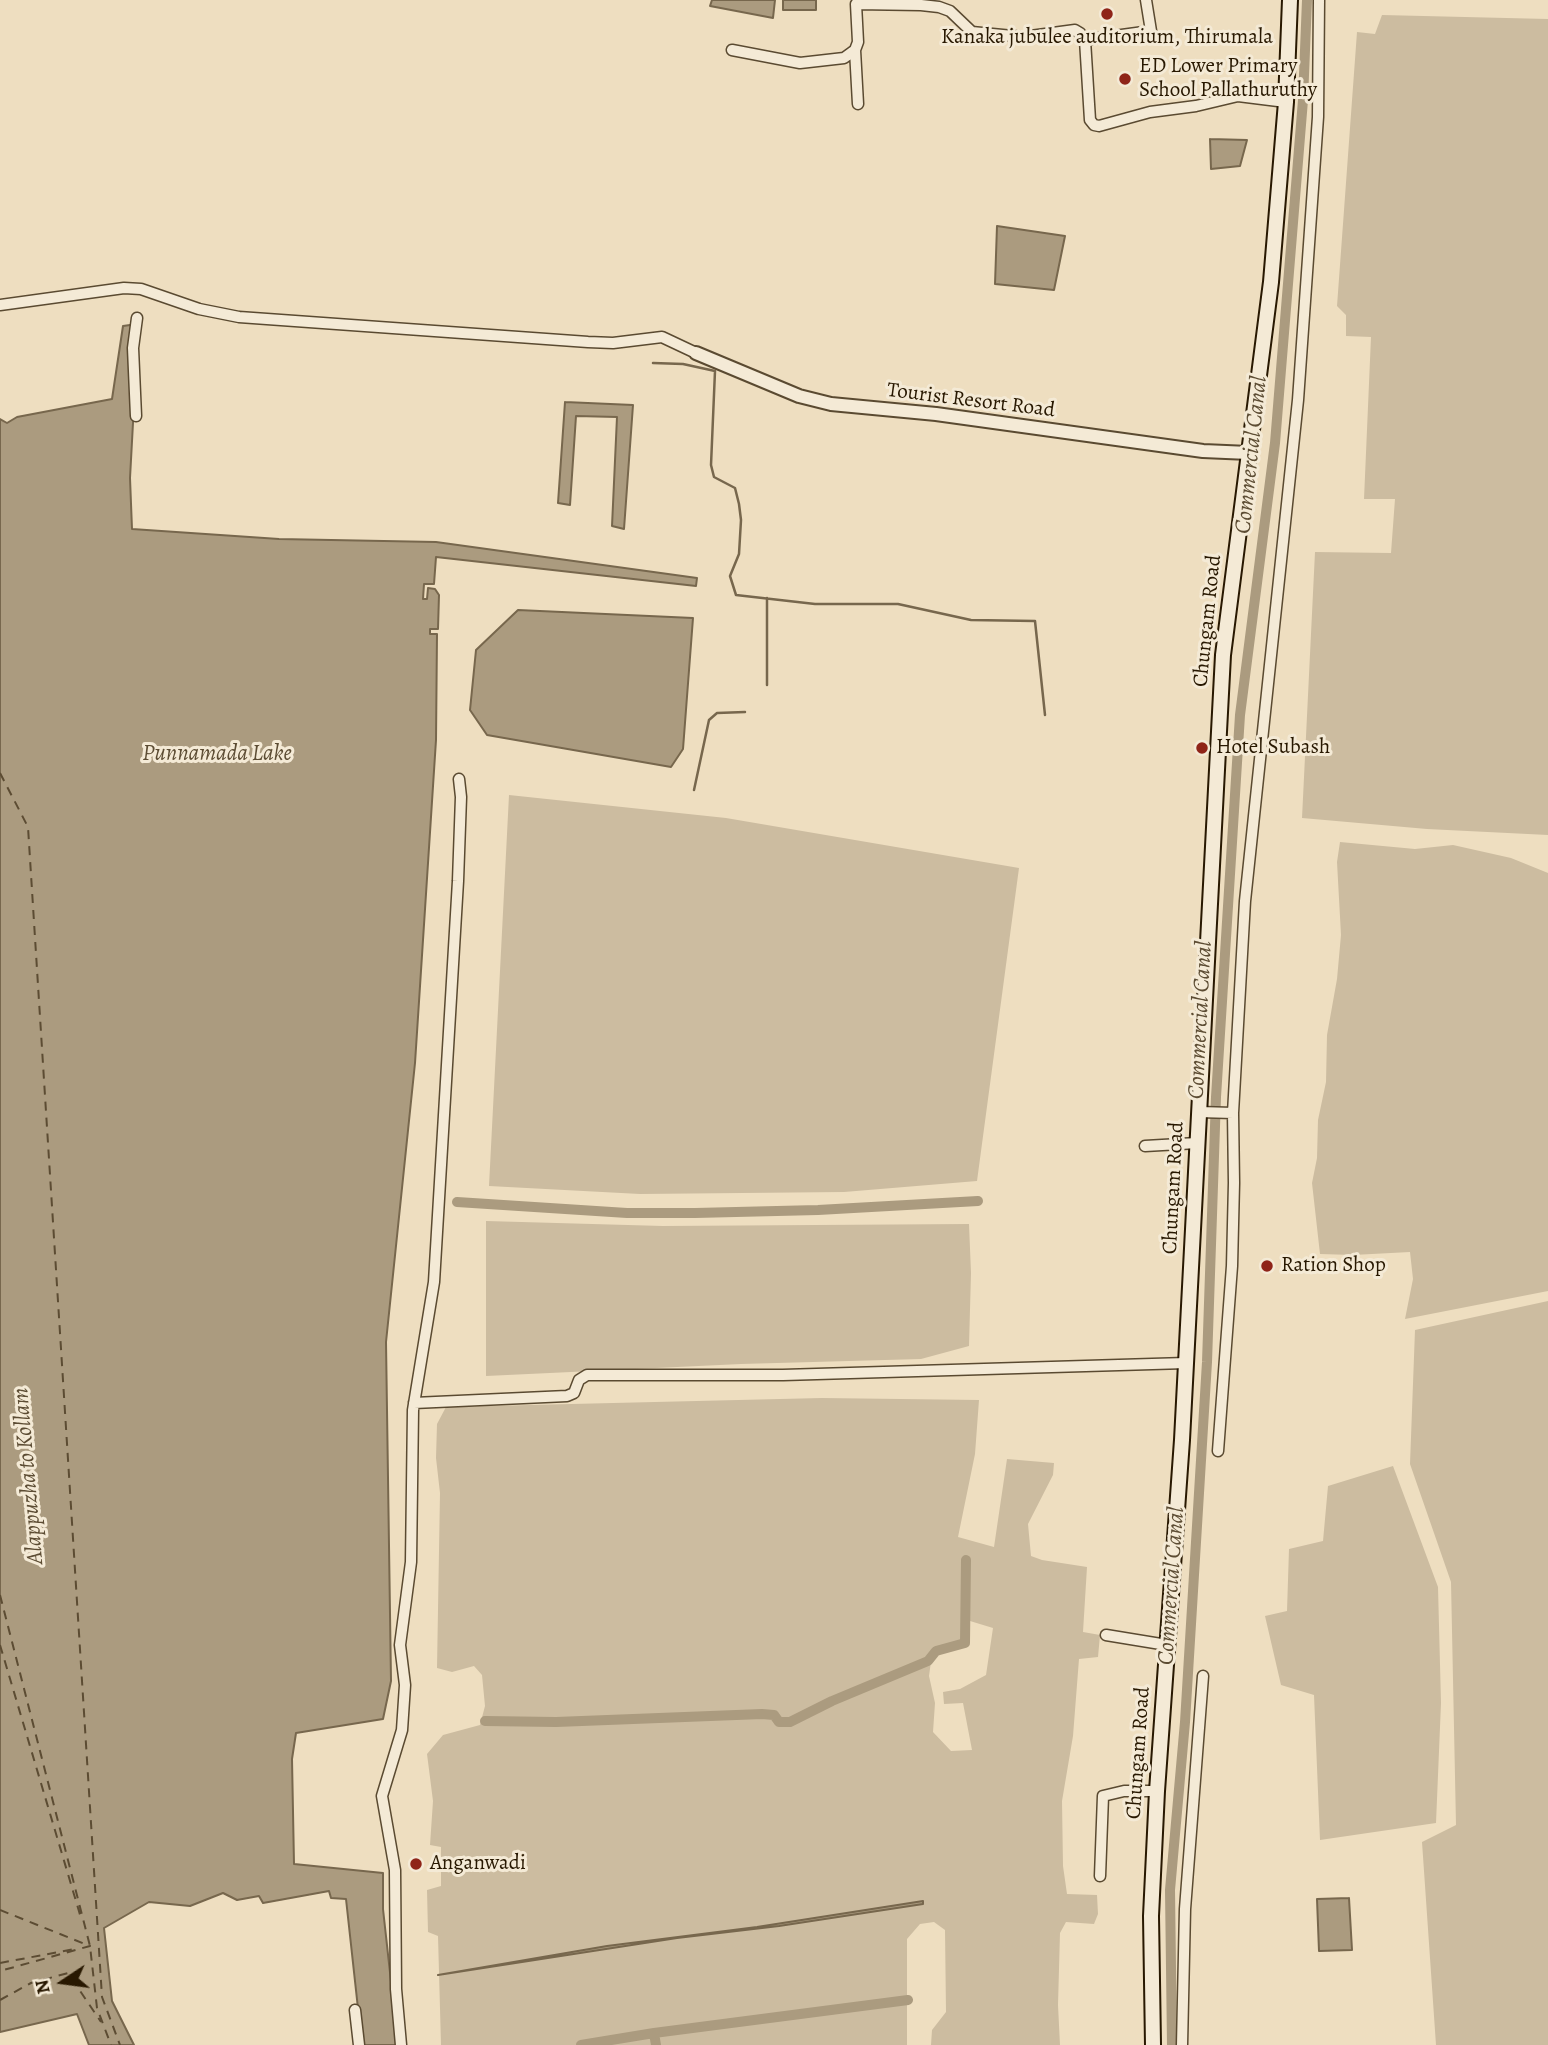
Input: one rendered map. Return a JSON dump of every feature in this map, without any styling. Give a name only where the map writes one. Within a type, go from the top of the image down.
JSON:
[{"type":"main road","name":"Chungam Road","points":[[1153,2045],[1151,1916],[1157,1791],[1186,1363],[1197,1143],[1203,1112],[1223,654],[1271,282],[1286,102],[1290,0]]},
{"type":"street","points":[[1085,40],[1151,32],[1146,0]]},
{"type":"street","points":[[1218,1451],[1232,1266],[1234,1183],[1231,1113],[1245,901],[1298,400],[1318,128],[1319,0]]},
{"type":"street","points":[[858,104],[856,2],[939,7],[950,11],[972,32],[1023,37],[1075,30],[1085,40],[1090,120],[1094,125],[1238,96],[1286,102]]},
{"type":"street","points":[[732,50],[800,63],[844,58],[855,50]]},
{"type":"street","points":[[0,306],[124,288],[141,289],[199,309],[239,317],[588,342],[662,337],[696,353]]},
{"type":"street","points":[[136,416],[133,348],[137,318]]},
{"type":"street","name":"Tourist Resort Road","points":[[696,353],[799,396],[831,404],[936,414],[1203,451],[1249,453]]},
{"type":"street","points":[[401,2045],[396,1990],[395,1870],[382,1796],[402,1730],[405,1685],[400,1645],[411,1562],[414,1403],[434,1282],[457,881],[461,797],[459,779]]},
{"type":"street","points":[[1203,1112],[1231,1113]]},
{"type":"street","points":[[1145,1146],[1197,1143]]},
{"type":"street","points":[[414,1403],[567,1396],[574,1393],[579,1380],[587,1375],[783,1375],[1186,1363]]},
{"type":"street","points":[[1106,1635],[1167,1645]]},
{"type":"street","points":[[1182,2045],[1185,1909],[1203,1676]]},
{"type":"street","points":[[1100,1877],[1102,1796],[1124,1791],[1157,1791]]},
{"type":"street","points":[[355,2010],[359,2045]]},
{"type":"shaded area","points":[[1382,15],[1548,19],[1548,835],[1427,829],[1302,818],[1315,552],[1391,553],[1395,499],[1364,499],[1371,337],[1346,336],[1346,315],[1337,306],[1357,32],[1375,34]]},
{"type":"shaded area","points":[[509,795],[726,818],[1019,868],[977,1181],[844,1192],[640,1194],[489,1186]]},
{"type":"shaded area","points":[[1340,842],[1415,849],[1453,845],[1511,858],[1548,873],[1548,1291],[1405,1319],[1413,1279],[1410,1252],[1320,1254],[1312,1183],[1317,1158],[1318,1120],[1326,1082],[1327,1035],[1337,979],[1341,935],[1337,862]]},
{"type":"shaded area","points":[[486,1221],[663,1226],[969,1224],[969,1346],[921,1359],[486,1376]]},
{"type":"shaded area","points":[[1548,1301],[1548,2045],[1436,2045],[1422,1842],[1456,1825],[1451,1582],[1410,1464],[1415,1330]]},
{"type":"shaded area","points":[[822,1398],[979,1400],[975,1454],[958,1537],[994,1547],[1007,1459],[1054,1463],[1053,1475],[1028,1524],[1031,1556],[1087,1567],[1083,1632],[1100,1635],[1098,1657],[1079,1659],[1073,1736],[1062,1801],[1063,1866],[1067,1894],[1097,1895],[1098,1914],[1094,1924],[1066,1922],[1060,1933],[1060,2045],[931,2045],[932,2030],[946,2012],[945,1930],[934,1922],[920,1924],[907,1939],[907,2045],[441,2045],[438,1936],[428,1932],[427,1890],[441,1886],[441,1847],[430,1845],[433,1801],[427,1754],[443,1735],[480,1725],[485,1706],[482,1675],[474,1666],[452,1672],[437,1668],[440,1493],[436,1458],[437,1424],[446,1407]],"holes":[[[970,1621],[993,1628],[986,1675],[960,1689],[943,1692],[944,1704],[963,1703],[972,1750],[951,1751],[933,1732],[935,1703],[929,1676],[933,1647],[968,1643]]]},
{"type":"shaded area","points":[[1393,1466],[1438,1587],[1441,1703],[1436,1823],[1320,1840],[1314,1695],[1281,1685],[1265,1616],[1287,1611],[1289,1549],[1323,1541],[1328,1486]]},
{"type":"water","points":[[712,0],[775,0],[773,18],[710,6]]},
{"type":"water","points":[[783,0],[816,0],[816,10],[783,10]]},
{"type":"water","points":[[1210,139],[1247,140],[1240,166],[1211,169]]},
{"type":"water","points":[[997,226],[1065,236],[1054,290],[995,284]]},
{"type":"water","name":"Punnamada Lake","points":[[130,325],[138,331],[130,478],[132,529],[279,539],[436,542],[697,578],[696,586],[436,557],[434,584],[424,584],[423,599],[427,599],[428,588],[435,589],[439,595],[438,629],[430,629],[430,634],[437,634],[436,740],[415,1063],[386,1342],[391,1681],[383,1719],[296,1733],[292,1759],[294,1864],[383,1873],[383,1909],[398,2045],[362,2045],[346,1899],[331,1898],[329,1891],[263,1903],[259,1896],[237,1900],[223,1893],[190,1906],[149,1902],[104,1928],[112,2001],[134,2045],[89,2045],[77,2014],[0,2032],[0,419],[7,423],[17,417],[112,399],[123,326]]},
{"type":"water","points":[[565,402],[633,405],[624,529],[612,526],[617,417],[576,416],[570,505],[558,503]]},
{"type":"water","points":[[518,610],[693,618],[683,749],[671,767],[487,735],[470,710],[476,650]]},
{"type":"water","points":[[1349,1898],[1352,1950],[1319,1951],[1317,1899]]},
{"type":"water","points":[[923,1901],[923,1904],[779,1926],[677,1938],[438,1975],[607,1946],[757,1927]]},
{"type":"waterway","name":"Commercial Canal","points":[[1172,2045],[1170,1890],[1185,1722],[1207,1362],[1216,1097],[1240,715],[1275,443],[1303,100],[1307,0]]},
{"type":"waterway","points":[[653,363],[683,364],[715,371],[711,465],[714,477],[735,488],[739,504],[739,554],[730,576],[736,595],[815,604],[898,604],[971,620],[1035,621],[1045,715]]},
{"type":"waterway","points":[[767,598],[767,685]]},
{"type":"waterway","points":[[694,790],[709,720],[717,713],[745,712]]},
{"type":"waterway","points":[[457,1202],[627,1213],[695,1213],[818,1210],[978,1201]]},
{"type":"waterway","points":[[485,1721],[556,1722],[762,1714],[774,1715],[779,1722],[790,1722],[832,1701],[928,1661],[936,1651],[965,1643],[966,1560]]},
{"type":"waterway","points":[[654,2033],[908,2000]]},
{"type":"waterway","points":[[581,2045],[654,2033],[656,2045]]},
{"type":"ferry route","points":[[0,773],[28,827],[102,1997],[120,2045]]},
{"type":"ferry route","points":[[0,1595],[90,1946],[97,2008],[111,2045]]},
{"type":"ferry route","points":[[0,1645],[81,1918]]},
{"type":"ferry route","points":[[0,1910],[90,1946],[0,1971]]},
{"type":"ferry route","points":[[0,1963],[75,1949]]},
{"type":"ferry route","points":[[0,2000],[31,1983],[68,1973],[101,2022]]},
{"type":"place","name":"Kanaka jubulee auditorium, Thirumala","points":[[1107,14]]},
{"type":"place","name":"ED Lower Primary School Pallathuruthy","points":[[1125,79]]},
{"type":"place","name":"Hotel Subash","points":[[1202,748]]},
{"type":"place","name":"Ration Shop","points":[[1267,1266]]},
{"type":"place","name":"Anganwadi","points":[[416,1864]]},
{"type":"water label","name":"Alappuzha to Kollam","points":[[29,1476]]}]
